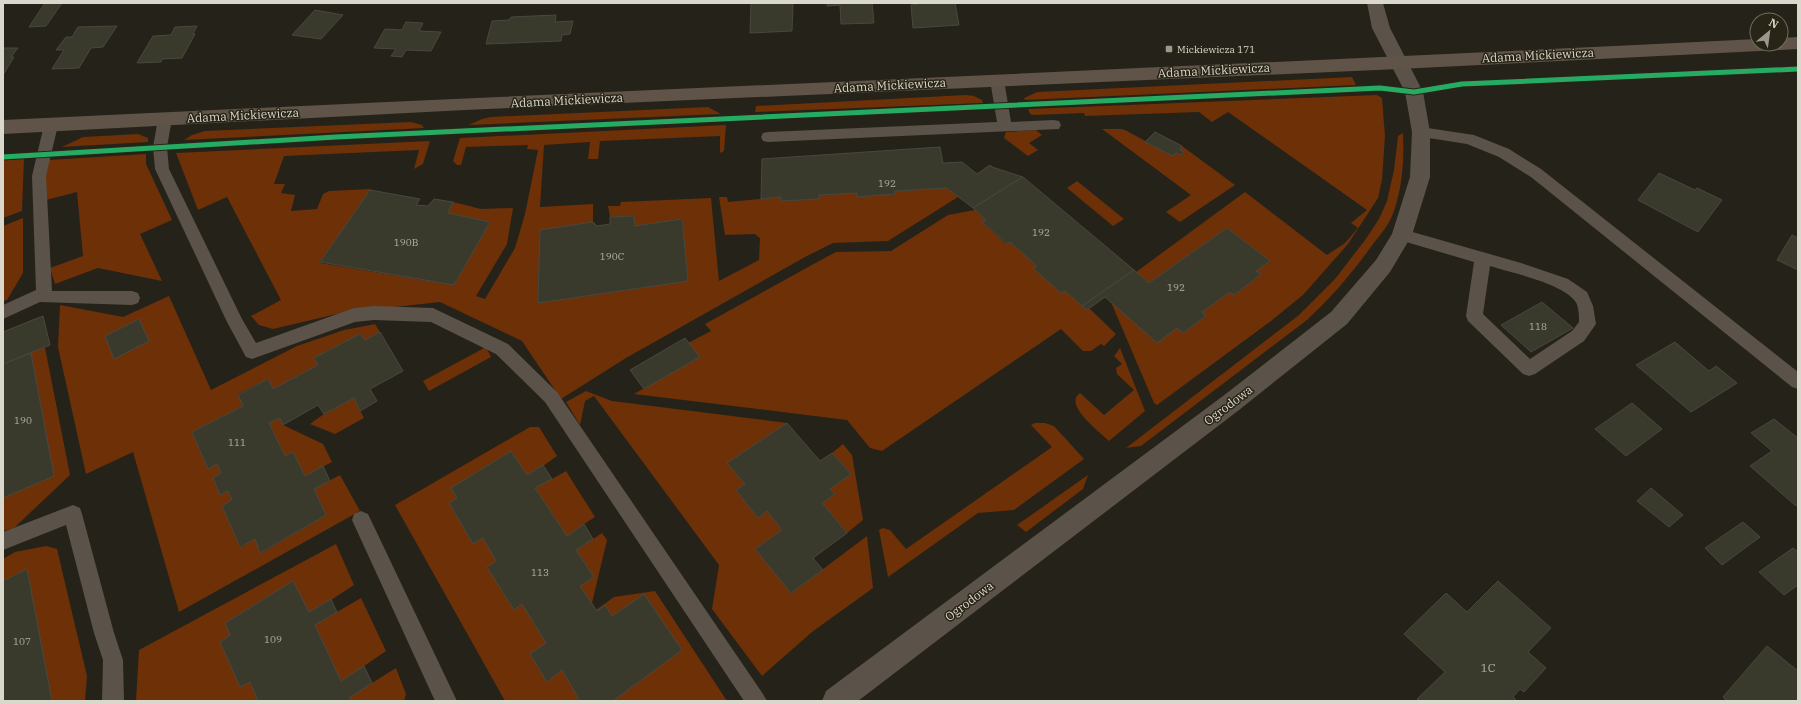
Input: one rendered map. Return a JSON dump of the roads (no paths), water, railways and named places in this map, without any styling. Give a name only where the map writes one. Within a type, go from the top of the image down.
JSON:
[{"type":"main road","name":"Adama Mickiewicza","points":[[3,127],[1749,45]]},
{"type":"street","name":"Ogrodowa","points":[[836,701],[1231,403],[1339,318],[1383,266],[1402,235],[1420,177],[1422,132],[1414,92],[1381,28],[1375,3]]},
{"type":"lane","points":[[997,80],[1005,127]]},
{"type":"lane","points":[[165,119],[160,147],[162,169],[235,322],[252,352],[354,315],[374,312],[433,315],[502,349],[551,397],[756,701]]},
{"type":"lane","points":[[51,125],[39,176],[44,297],[132,298]]},
{"type":"lane","points":[[768,137],[1054,125]]},
{"type":"lane","points":[[1422,132],[1469,139],[1504,154],[1536,173],[1798,382]]},
{"type":"lane","points":[[1402,235],[1483,258],[1546,277],[1565,286],[1581,297],[1587,312],[1588,324],[1578,336],[1529,369],[1474,316],[1483,258]]},
{"type":"lane","points":[[3,312],[44,293]]},
{"type":"lane","points":[[3,541],[73,514],[104,633],[113,660],[113,701]]},
{"type":"lane","points":[[361,520],[446,701]]},
{"type":"place","name":"Mickiewicza 171","points":[[1169,49]]}]
